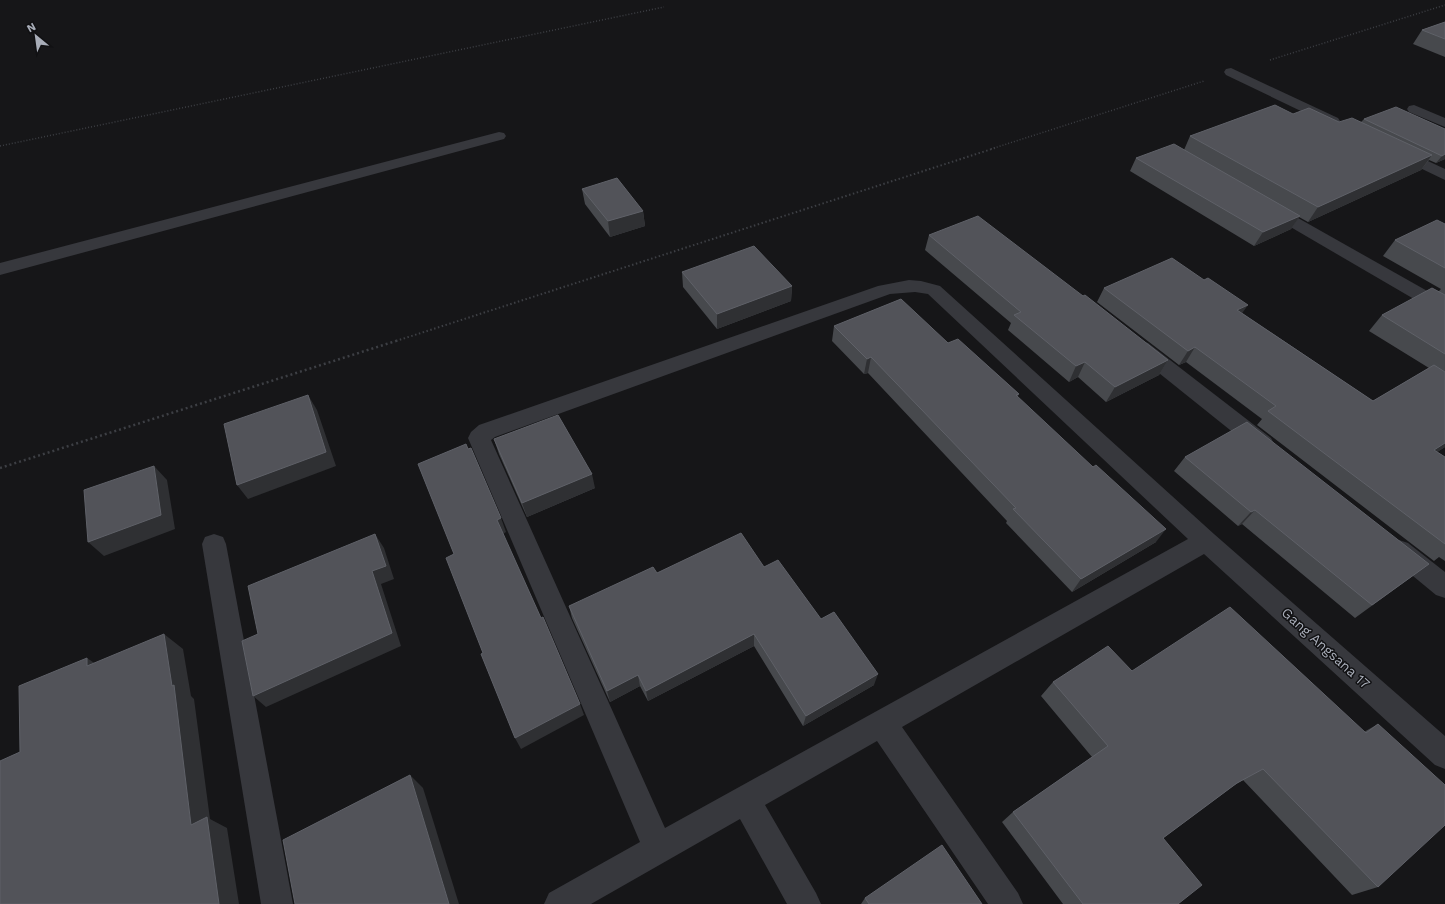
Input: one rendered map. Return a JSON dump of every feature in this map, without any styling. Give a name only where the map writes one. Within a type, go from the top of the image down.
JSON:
[{"type":"street","points":[[1231,72],[1345,127]]},
{"type":"street","points":[[1414,109],[1445,123]]},
{"type":"street","points":[[0,269],[499,136]]},
{"type":"street","points":[[1388,147],[1445,175]]},
{"type":"street","points":[[1254,200],[1445,309]]},
{"type":"street","name":"Gang Angsana 17","points":[[659,849],[487,452],[479,438],[487,431],[884,290],[904,285],[922,286],[934,290],[1206,541],[1445,755]]},
{"type":"street","points":[[1126,336],[1276,454]]},
{"type":"street","points":[[1382,538],[1445,587]]},
{"type":"street","points":[[560,904],[1206,541]]},
{"type":"street","points":[[214,544],[277,904]]},
{"type":"street","points":[[882,723],[1007,904]]},
{"type":"street","points":[[746,800],[805,904]]},
{"type":"path","points":[[0,468],[1231,72],[1445,5]]},
{"type":"path","points":[[0,146],[664,7]]},
{"type":"building","points":[[1445,22],[1445,39],[1422,30]]},
{"type":"building","points":[[1275,105],[1293,114],[1309,108],[1339,122],[1352,118],[1432,155],[1318,207],[1190,136]]},
{"type":"building","points":[[1396,107],[1445,129],[1445,154],[1442,156],[1364,119]]},
{"type":"building","points":[[1174,144],[1300,216],[1263,232],[1136,158]]},
{"type":"building","points":[[617,178],[643,211],[608,221],[582,189]]},
{"type":"building","points":[[978,216],[1083,296],[1085,295],[1168,360],[1115,387],[1085,362],[1076,366],[1014,315],[1021,312],[929,235]]},
{"type":"building","points":[[1437,220],[1445,224],[1445,268],[1395,240]]},
{"type":"building","points":[[754,246],[792,286],[717,314],[682,272]]},
{"type":"building","points":[[1172,258],[1204,280],[1208,278],[1248,305],[1237,310],[1373,401],[1434,365],[1445,372],[1445,443],[1434,450],[1445,457],[1445,544],[1268,411],[1276,406],[1195,347],[1188,351],[1104,288]]},
{"type":"building","points":[[1432,288],[1445,295],[1445,354],[1382,315]]},
{"type":"building","points":[[901,299],[948,343],[958,339],[1019,394],[1016,395],[1093,467],[1096,465],[1166,529],[1081,579],[1013,509],[1016,508],[871,357],[867,359],[834,326]]},
{"type":"building","points":[[308,395],[326,452],[237,485],[224,424]]},
{"type":"building","points":[[558,415],[592,474],[522,503],[494,439]]},
{"type":"building","points":[[1247,422],[1429,564],[1372,605],[1255,510],[1251,512],[1185,457]]},
{"type":"building","points":[[466,444],[468,449],[471,448],[501,518],[497,520],[541,618],[543,617],[580,704],[515,738],[481,654],[483,653],[446,558],[454,554],[418,464]]},
{"type":"building","points":[[154,466],[161,515],[88,542],[84,490]]},
{"type":"building","points":[[741,533],[764,567],[778,560],[821,619],[834,612],[878,674],[806,716],[754,634],[646,691],[638,675],[607,691],[569,606],[653,567],[657,573]]},
{"type":"building","points":[[375,534],[386,566],[372,571],[392,633],[253,696],[242,641],[258,634],[248,586]]},
{"type":"building","points":[[1230,607],[1366,733],[1378,724],[1445,785],[1445,825],[1378,887],[1263,769],[1237,783],[1163,838],[1202,885],[1178,904],[1083,904],[1013,812],[1108,746],[1053,682],[1108,646],[1132,671]]},
{"type":"building","points":[[164,634],[172,686],[174,685],[191,825],[207,817],[219,904],[0,904],[0,761],[20,752],[19,686],[87,658],[87,666]]},
{"type":"building","points":[[410,775],[449,904],[295,904],[283,840]]},
{"type":"building","points":[[942,845],[982,904],[869,904],[865,898]]}]
